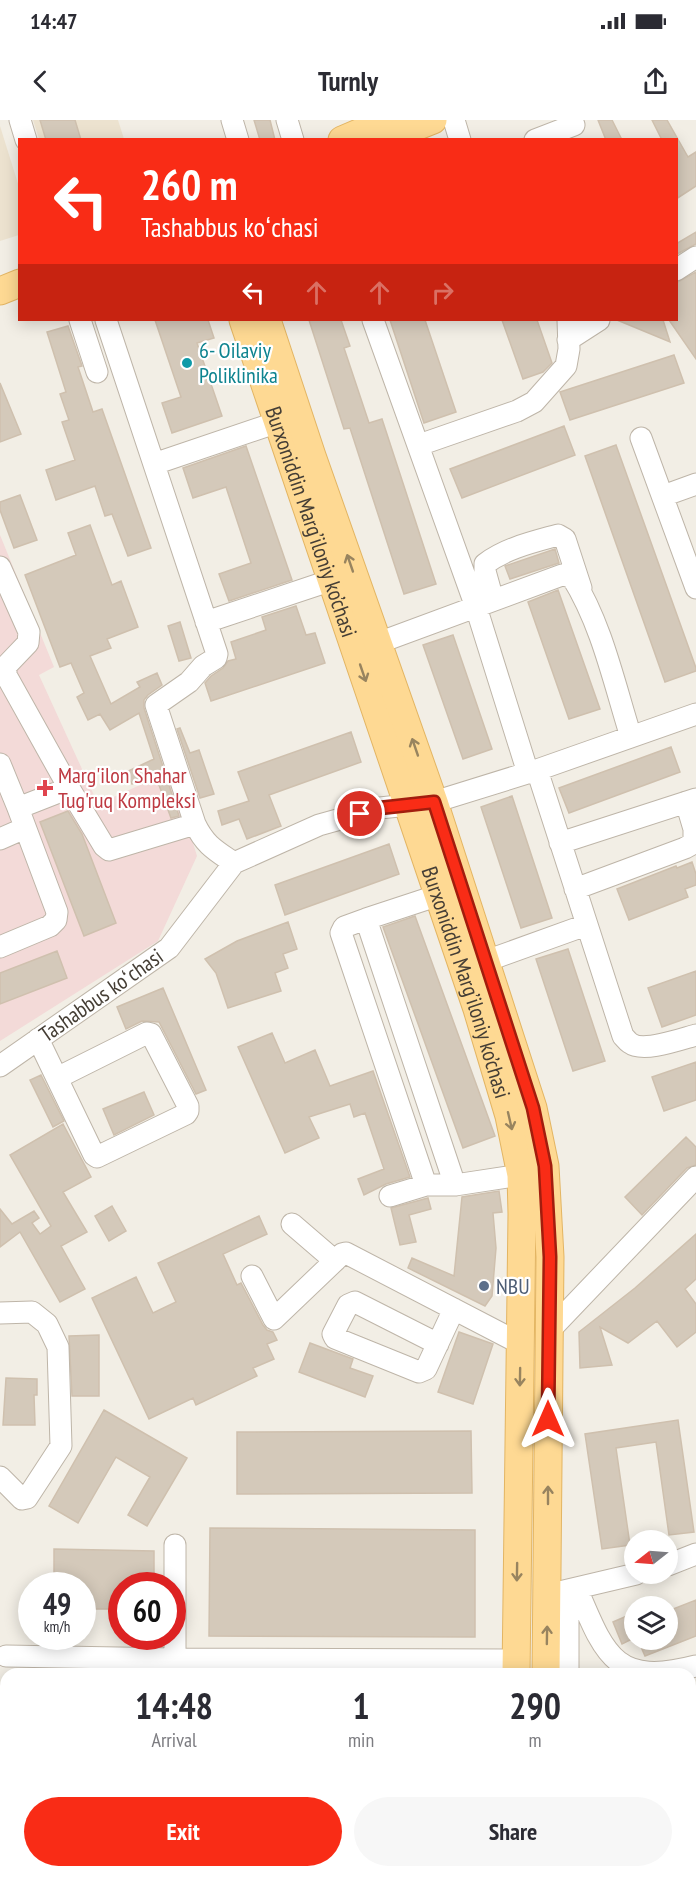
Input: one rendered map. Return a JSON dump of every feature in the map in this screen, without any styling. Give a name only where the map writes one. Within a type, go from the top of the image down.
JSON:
[{"type":"main road","points":[[347,138],[389,120]]},
{"type":"main road","points":[[388,138],[433,120]]},
{"type":"main road","points":[[0,291],[18,285]]},
{"type":"main road","name":"Burxoniddin Marg’iloniy ko’chasi","points":[[243,321],[332,580],[486,961],[533,1108],[545,1166],[550,1257],[549,1331],[564,1592],[547,1668]]},
{"type":"main road","name":"Burxoniddin Marg’iloniy ko’chasi","points":[[267,321],[378,643],[421,804],[439,895],[477,1009],[509,1116],[521,1175],[523,1255],[516,1667]]},
{"type":"street","points":[[20,120],[25,138]]},
{"type":"street","points":[[232,120],[237,138]]},
{"type":"street","points":[[287,120],[292,138]]},
{"type":"street","points":[[453,120],[459,138]]},
{"type":"street","points":[[541,138],[574,126]]},
{"type":"street","points":[[80,321],[98,372]]},
{"type":"street","points":[[106,321],[217,654],[216,658],[203,666],[189,682],[156,705],[202,839],[234,863]]},
{"type":"street","points":[[373,321],[419,445],[485,604],[533,771],[560,843],[623,1036],[630,1044],[648,1047],[696,1035]]},
{"type":"street","points":[[419,445],[517,411],[534,402],[566,366],[569,350],[568,330],[596,321]]},
{"type":"street","points":[[154,464],[278,422]]},
{"type":"street","points":[[641,438],[696,587]]},
{"type":"street","points":[[663,496],[696,484]]},
{"type":"street","points":[[485,604],[486,564],[510,550],[558,535],[565,539],[631,737]]},
{"type":"street","points":[[0,567],[4,589],[29,632],[30,639],[6,666],[6,675],[104,846],[109,850],[195,824]]},
{"type":"street","points":[[378,643],[562,575],[572,577],[583,595]]},
{"type":"street","points":[[206,622],[332,580]]},
{"type":"street","name":"Tashabbus koʻchasi","points":[[0,1066],[169,948],[234,863],[319,825],[380,808],[421,804],[533,771],[696,714]]},
{"type":"street","points":[[0,764],[57,912],[56,920],[50,926],[0,947]]},
{"type":"street","points":[[18,808],[69,788]]},
{"type":"street","points":[[560,843],[691,801],[695,846],[575,889]]},
{"type":"street","points":[[0,839],[25,828]]},
{"type":"street","points":[[426,1185],[341,933],[344,927],[439,895]]},
{"type":"street","points":[[366,920],[455,1185]]},
{"type":"street","points":[[486,961],[586,925]]},
{"type":"street","points":[[38,1039],[57,1078],[97,1157],[188,1111],[183,1096],[151,1034],[147,1033],[57,1078]]},
{"type":"street","points":[[390,1196],[426,1185],[455,1185],[521,1175]]},
{"type":"street","points":[[549,1331],[696,1177]]},
{"type":"street","points":[[292,1224],[335,1261]]},
{"type":"street","points":[[252,1276],[278,1327],[335,1261],[346,1253],[521,1344]]},
{"type":"street","points":[[438,1344],[355,1302],[348,1305],[333,1334],[335,1338],[419,1372],[426,1369],[438,1344],[454,1309]]},
{"type":"street","points":[[0,1313],[32,1312],[47,1324],[58,1347],[61,1446],[27,1498],[22,1499],[0,1477]]},
{"type":"street","points":[[175,1545],[175,1659]]},
{"type":"street","points":[[678,1561],[696,1554]]},
{"type":"street","points":[[564,1592],[624,1577]]},
{"type":"street","points":[[564,1592],[603,1646],[619,1663],[628,1668]]},
{"type":"street","points":[[564,1592],[568,1668]]},
{"type":"street","points":[[6,1656],[516,1667]]},
{"type":"shaded area","points":[[33,120],[118,120],[124,138],[39,138]]},
{"type":"shaded area","points":[[0,126],[18,184],[18,235],[0,241]]},
{"type":"shaded area","name":"Marg'ilon Shahar Tug'ruq Kompleksi","points":[[0,535],[54,667],[39,675],[98,804],[171,771],[197,856],[158,941],[0,1041]]},
{"type":"building","points":[[40,120],[75,120],[80,138],[45,138]]},
{"type":"building","points":[[254,120],[270,120],[274,138],[259,138]]},
{"type":"building","points":[[598,120],[612,120],[621,138],[605,138]]},
{"type":"building","points":[[652,120],[667,120],[677,138],[661,138]]},
{"type":"building","points":[[678,139],[688,157],[696,152],[696,186],[678,198]]},
{"type":"building","points":[[696,232],[696,244],[678,253],[678,243]]},
{"type":"building","points":[[696,272],[696,359],[670,321],[678,321],[678,282]]},
{"type":"building","name":"6- Oilaviy Poliklinika","points":[[155,321],[208,321],[214,338],[197,343],[222,416],[172,433],[162,403],[181,397]]},
{"type":"building","points":[[309,321],[341,321],[350,346],[344,348],[369,423],[382,419],[436,584],[404,594],[350,428],[344,429]]},
{"type":"building","points":[[390,321],[425,321],[456,412],[424,423]]},
{"type":"building","points":[[502,321],[537,321],[552,363],[543,372],[523,379]]},
{"type":"building","points":[[619,321],[663,321],[670,342]]},
{"type":"building","points":[[68,326],[82,366],[78,367],[93,412],[102,409],[151,548],[128,556],[112,514],[105,516],[95,486],[56,500],[46,470],[75,460],[62,422],[69,420],[60,394],[66,392],[47,332]]},
{"type":"building","points":[[674,355],[684,383],[570,420],[560,392]]},
{"type":"building","points":[[0,383],[21,434],[0,442]]},
{"type":"building","points":[[564,426],[575,455],[462,498],[450,469]]},
{"type":"building","points":[[616,445],[696,668],[696,671],[665,682],[585,456]]},
{"type":"building","points":[[246,446],[292,580],[229,601],[219,574],[251,563],[226,487],[193,498],[183,468]]},
{"type":"building","points":[[20,495],[37,540],[14,548],[0,510],[0,502]]},
{"type":"building","points":[[90,525],[112,585],[121,581],[138,627],[107,639],[111,648],[90,656],[111,704],[140,687],[137,682],[157,673],[162,685],[144,700],[144,708],[179,816],[171,818],[155,774],[132,784],[126,772],[154,759],[139,713],[110,730],[100,714],[88,720],[77,697],[84,693],[71,663],[60,667],[25,575],[76,555],[68,533]]},
{"type":"building","points":[[555,549],[559,563],[510,579],[505,566]]},
{"type":"building","points":[[558,590],[600,709],[569,719],[528,602]]},
{"type":"building","points":[[296,606],[306,635],[315,633],[325,663],[211,701],[205,683],[228,661],[236,659],[231,642],[266,630],[262,617]]},
{"type":"building","points":[[180,622],[191,658],[179,661],[168,626]]},
{"type":"building","points":[[453,635],[492,749],[463,759],[423,645]]},
{"type":"building","points":[[180,728],[190,753],[199,750],[214,794],[200,798],[177,729]]},
{"type":"building","points":[[351,732],[361,762],[269,795],[281,826],[247,839],[239,819],[222,825],[218,811],[249,801],[238,772]]},
{"type":"building","points":[[671,747],[680,772],[569,813],[559,788]]},
{"type":"building","points":[[512,796],[552,918],[521,928],[481,807]]},
{"type":"building","points":[[68,811],[82,834],[116,923],[84,936],[40,822]]},
{"type":"building","points":[[389,844],[399,874],[285,915],[275,885]]},
{"type":"building","points":[[692,862],[696,874],[696,885],[685,889],[688,897],[629,920],[617,889]]},
{"type":"building","points":[[415,916],[495,1136],[463,1148],[383,927]]},
{"type":"building","points":[[288,922],[297,949],[283,954],[288,968],[275,973],[281,991],[228,1008],[216,973],[205,959],[237,941]]},
{"type":"building","points":[[568,949],[605,1061],[573,1071],[536,959]]},
{"type":"building","points":[[57,951],[67,978],[0,1004],[0,973]]},
{"type":"building","points":[[696,971],[696,1015],[662,1027],[648,988]]},
{"type":"building","points":[[163,988],[206,1090],[196,1094],[159,1022],[142,1021],[126,1029],[117,1007]]},
{"type":"building","points":[[272,1033],[285,1063],[315,1050],[330,1086],[373,1071],[410,1177],[386,1184],[364,1195],[358,1179],[384,1169],[365,1113],[354,1117],[350,1104],[309,1117],[319,1138],[285,1153],[238,1047]]},
{"type":"building","points":[[696,1062],[696,1100],[664,1111],[652,1077]]},
{"type":"building","points":[[41,1075],[64,1121],[53,1127],[30,1080]]},
{"type":"building","points":[[144,1092],[154,1115],[114,1135],[103,1109]]},
{"type":"building","points":[[63,1124],[91,1177],[63,1192],[87,1232],[61,1246],[85,1289],[60,1302],[20,1232],[0,1247],[0,1209],[12,1224],[34,1211],[39,1218],[32,1223],[40,1234],[51,1226],[10,1155]]},
{"type":"building","points":[[686,1137],[696,1147],[696,1165],[687,1168],[642,1215],[625,1197]]},
{"type":"building","points":[[499,1191],[502,1212],[493,1213],[496,1248],[492,1296],[485,1306],[408,1268],[412,1258],[454,1276],[462,1197]]},
{"type":"building","points":[[428,1198],[431,1209],[409,1215],[416,1242],[400,1245],[391,1208]]},
{"type":"building","points":[[112,1206],[126,1231],[109,1241],[95,1216]]},
{"type":"building","points":[[259,1216],[267,1234],[223,1254],[237,1285],[241,1283],[263,1325],[267,1330],[273,1332],[277,1340],[267,1344],[274,1359],[253,1368],[257,1376],[196,1405],[193,1398],[149,1419],[92,1298],[136,1277],[153,1313],[176,1302],[158,1263]]},
{"type":"building","points":[[696,1234],[696,1279],[685,1289],[696,1304],[696,1332],[677,1347],[657,1321],[628,1343],[600,1327],[612,1365],[580,1368],[579,1332],[635,1288]]},
{"type":"building","points":[[459,1332],[493,1344],[473,1404],[438,1392]]},
{"type":"building","points":[[99,1335],[99,1396],[72,1396],[69,1336]]},
{"type":"building","points":[[310,1343],[353,1359],[350,1368],[373,1376],[365,1397],[299,1372]]},
{"type":"building","points":[[6,1378],[37,1379],[37,1395],[34,1395],[35,1425],[3,1425]]},
{"type":"building","points":[[104,1410],[187,1458],[147,1526],[128,1515],[150,1477],[116,1457],[78,1523],[49,1506]]},
{"type":"building","points":[[678,1420],[694,1532],[678,1534],[678,1530],[668,1530],[656,1442],[616,1448],[628,1530],[624,1530],[624,1546],[602,1549],[585,1434]]},
{"type":"building","points":[[471,1431],[472,1493],[237,1494],[237,1432]]},
{"type":"building","points":[[210,1528],[475,1530],[475,1637],[209,1636]]},
{"type":"building","points":[[54,1549],[154,1551],[154,1572],[108,1572],[108,1609],[96,1609],[96,1572],[54,1572]]},
{"type":"building","points":[[696,1600],[696,1636],[678,1643],[678,1607]]},
{"type":"building","points":[[624,1617],[624,1643],[622,1644],[613,1622]]},
{"type":"building","points":[[642,1650],[660,1650],[645,1656]]},
{"type":"place","name":"6- Oilaviy Poliklinika","points":[[187,363]]},
{"type":"place","name":"Marg'ilon Shahar Tug'ruq Kompleksi","points":[[45,788]]},
{"type":"place","name":"NBU","points":[[484,1286]]},
{"type":"route","points":[[360,814],[380,808],[434,802],[533,1108],[545,1166],[549,1210],[548,1419]]}]
